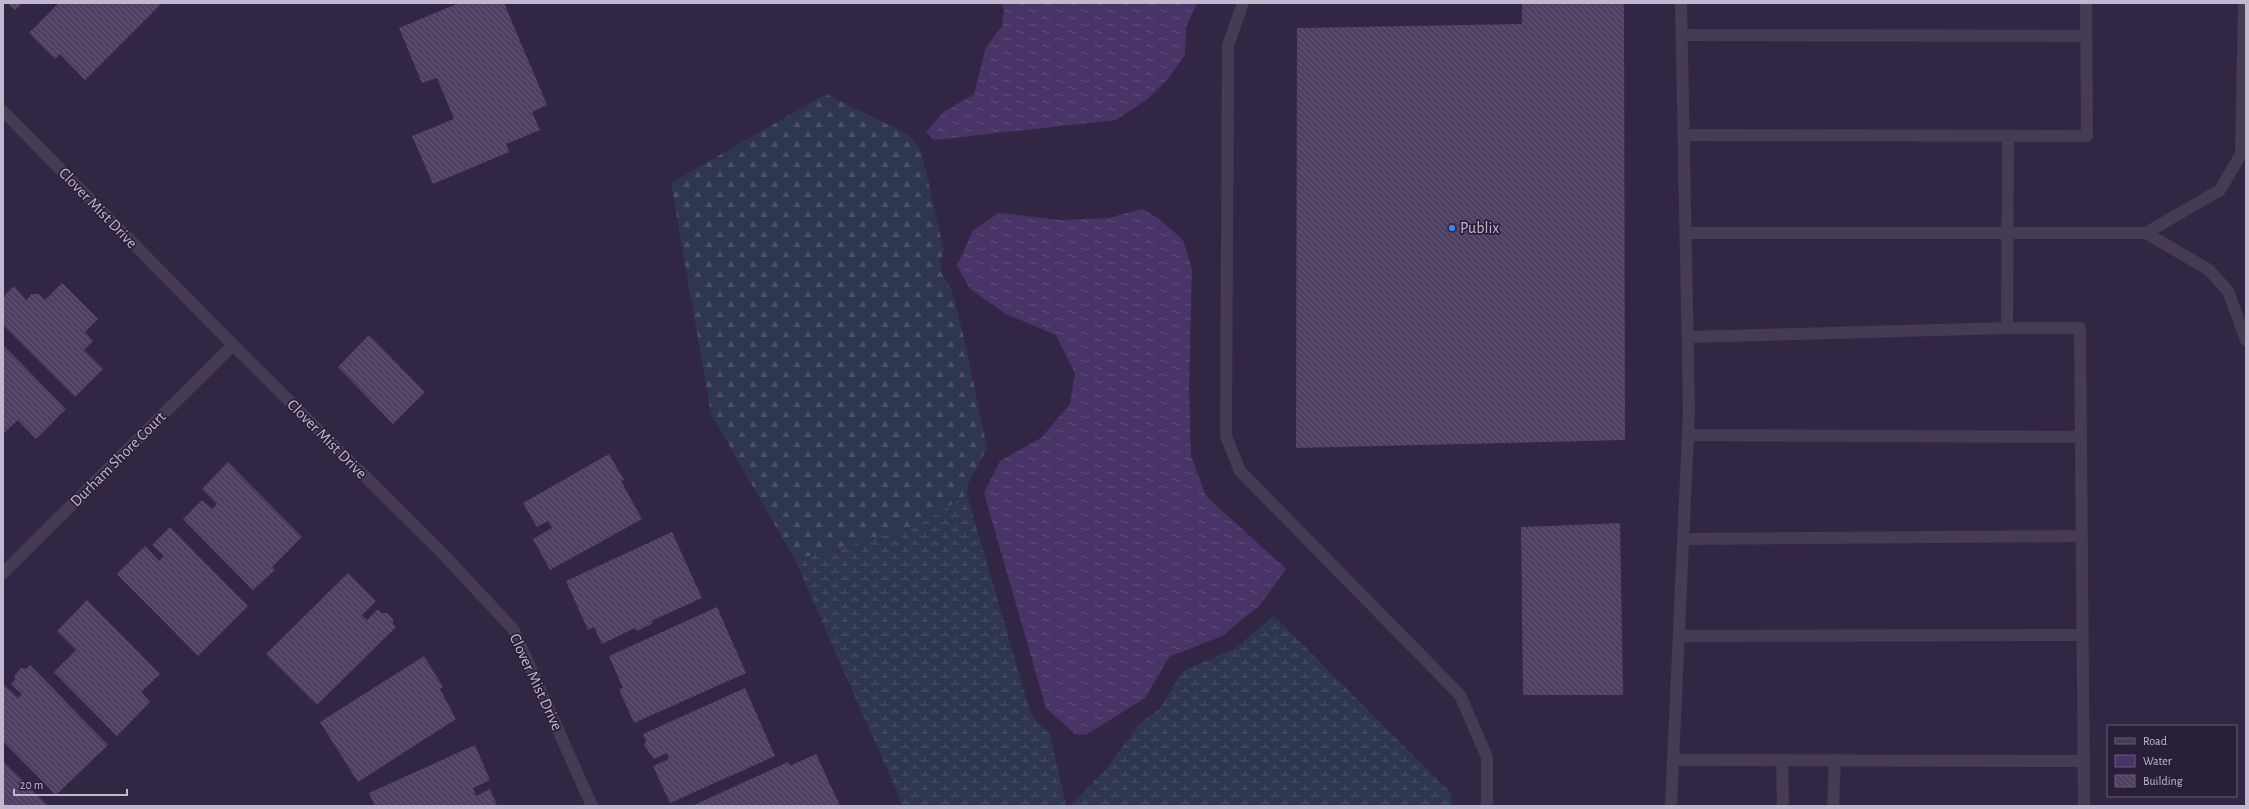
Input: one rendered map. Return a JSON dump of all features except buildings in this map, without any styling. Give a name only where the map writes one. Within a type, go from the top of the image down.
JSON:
[{"type":"street","points":[[1243,3],[1228,46],[1226,436],[1240,471],[1460,696],[1486,757],[1487,806]]},
{"type":"street","points":[[1671,806],[1688,435],[1688,337],[1681,3]]},
{"type":"street","points":[[1684,135],[2087,136],[2086,3]]},
{"type":"street","points":[[1686,234],[2146,233],[2220,190],[2241,154],[2244,3]]},
{"type":"street","points":[[1682,35],[2086,36]]},
{"type":"street","name":"Clover Mist Drive","points":[[3,111],[232,346],[444,554],[513,629],[592,806]]},
{"type":"street","points":[[2007,328],[2008,136]]},
{"type":"street","points":[[2146,233],[2209,270],[2228,291],[2246,340]]},
{"type":"street","points":[[1688,337],[2007,328],[2080,328],[2084,806]]},
{"type":"street","name":"Durham Shore Court","points":[[3,573],[232,346]]},
{"type":"street","points":[[1688,435],[2081,437]]},
{"type":"street","points":[[1684,539],[2082,536]]},
{"type":"street","points":[[1679,636],[2082,636]]},
{"type":"street","points":[[1673,760],[2083,761]]},
{"type":"street","points":[[1782,760],[1783,806]]},
{"type":"street","points":[[1833,806],[1835,760]]},
{"type":"green space","points":[[826,94],[909,135],[921,150],[944,251],[940,264],[942,274],[951,289],[958,314],[987,448],[968,484],[967,495],[917,526],[795,560],[711,414],[671,183]]},
{"type":"green space","points":[[967,495],[1030,711],[1036,721],[1050,734],[1066,806],[903,806],[795,560],[917,526]]},
{"type":"green space","points":[[1274,616],[1450,792],[1452,806],[1070,806],[1106,769],[1139,724],[1160,708],[1183,671],[1234,649]]},
{"type":"water","points":[[1000,3],[1197,3],[1186,27],[1185,55],[1168,79],[1149,98],[1116,120],[934,140],[926,132],[943,112],[974,94],[986,47],[1002,26],[1004,9]]},
{"type":"water","points":[[1142,209],[1159,219],[1183,240],[1192,269],[1189,386],[1191,456],[1206,496],[1286,569],[1260,605],[1222,636],[1169,657],[1145,698],[1086,735],[1075,734],[1046,708],[984,493],[1000,461],[1041,438],[1070,404],[1075,373],[1056,335],[1006,314],[970,289],[957,266],[973,230],[999,213],[1060,220],[1108,218]]},
{"type":"place","name":"Publix","points":[[1452,228]]}]
